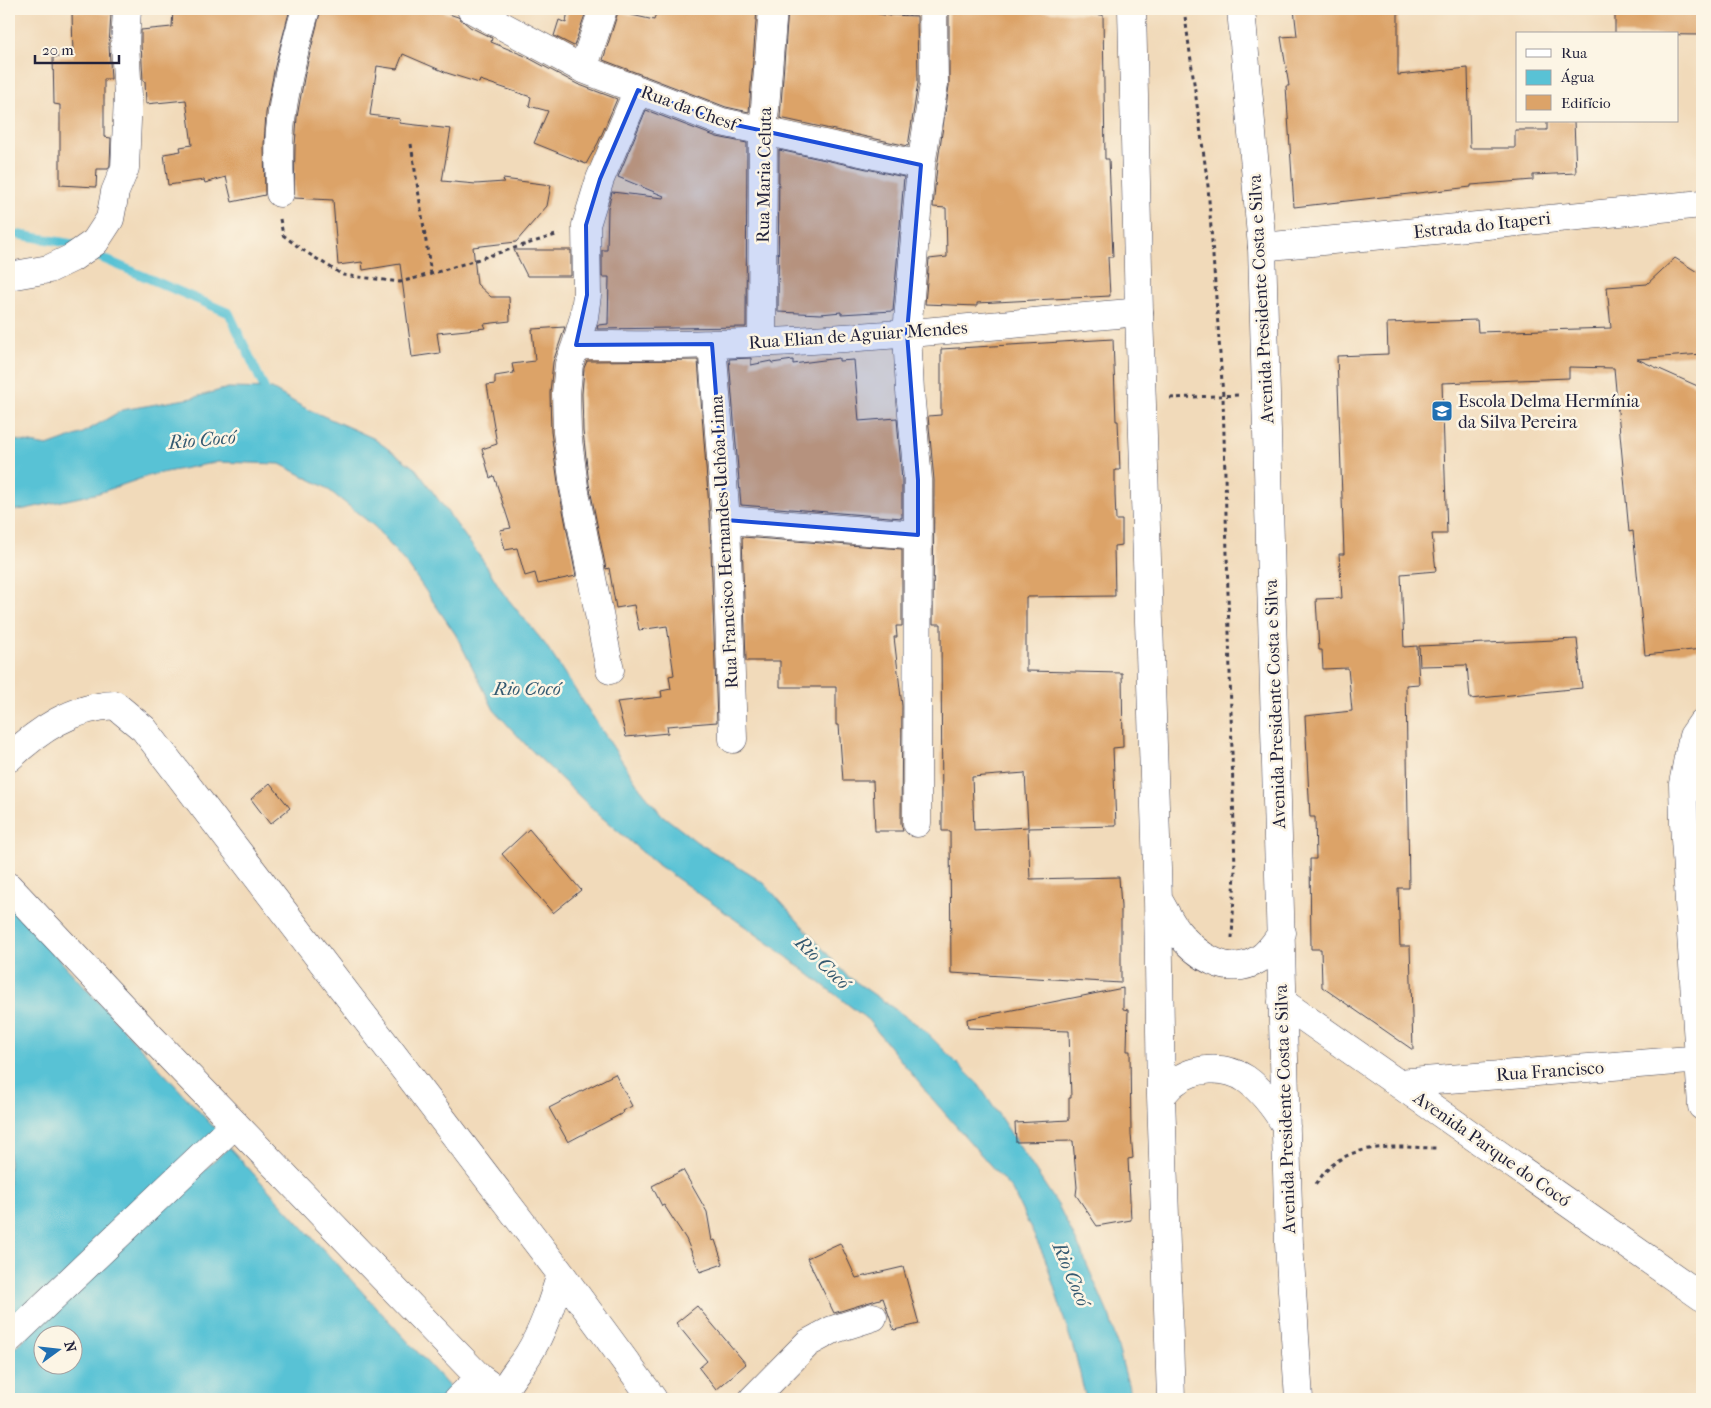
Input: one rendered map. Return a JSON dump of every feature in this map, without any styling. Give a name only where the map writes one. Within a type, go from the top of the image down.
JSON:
[{"type":"street","points":[[9,276],[49,268],[72,258],[95,242],[110,220],[115,192],[125,168],[128,96],[125,44],[127,9]]},
{"type":"street","points":[[280,192],[280,133],[284,97],[292,56],[306,9]]},
{"type":"street","name":"Rua da Chesf","points":[[471,9],[583,69],[722,122],[921,165]]},
{"type":"street","points":[[583,69],[603,9]]},
{"type":"street","name":"Rua Maria Celuta","points":[[762,342],[763,132],[773,9]]},
{"type":"street","points":[[917,823],[918,480],[907,333],[921,165],[934,84],[933,9]]},
{"type":"street","points":[[1132,9],[1139,312],[1158,900],[1161,1096],[1171,1399]]},
{"type":"street","name":"Avenida Presidente Costa e Silva","points":[[1241,9],[1262,247],[1289,1244],[1299,1399]]},
{"type":"street","points":[[610,670],[574,487],[567,432],[566,393],[568,364],[584,317],[587,295],[586,225],[600,179],[638,90]]},
{"type":"street","name":"Estrada do Itaperi","points":[[1262,247],[1702,204]]},
{"type":"street","name":"Rua Elian de Aguiar Mendes","points":[[576,345],[762,342],[907,333],[1139,312]]},
{"type":"street","name":"Rua Francisco Hernandes Uchôa Lima","points":[[712,344],[726,520],[733,739]]},
{"type":"street","points":[[726,520],[918,535]]},
{"type":"street","points":[[9,758],[40,732],[68,715],[98,706],[115,705],[144,729],[560,1274],[653,1399]]},
{"type":"street","points":[[1702,723],[1693,736],[1684,784],[1684,823],[1701,1060],[1702,1106]]},
{"type":"street","points":[[9,887],[480,1378],[503,1397],[508,1381],[528,1355],[546,1320],[560,1274]]},
{"type":"street","points":[[1158,900],[1176,929],[1189,944],[1216,963],[1230,967],[1244,966],[1260,959],[1282,933]]},
{"type":"street","name":"Avenida Parque do Cocó","points":[[1282,1002],[1702,1298]]},
{"type":"street","name":"Rua Francisco","points":[[1398,1083],[1701,1060]]},
{"type":"street","points":[[1161,1096],[1174,1082],[1188,1074],[1218,1069],[1244,1078],[1258,1089],[1270,1102],[1286,1126]]},
{"type":"street","points":[[9,1339],[235,1124]]},
{"type":"street","points":[[753,1399],[808,1343],[832,1330],[874,1318]]},
{"type":"street","points":[[458,1399],[480,1378]]},
{"type":"path","points":[[1184,9],[1208,186],[1224,396],[1235,870],[1230,967]]},
{"type":"path","points":[[410,144],[431,274]]},
{"type":"path","points":[[280,192],[280,221],[283,234],[301,249],[343,275],[400,282],[586,225]]},
{"type":"path","points":[[1167,399],[1247,395]]},
{"type":"path","points":[[1312,1190],[1329,1168],[1348,1155],[1373,1148],[1445,1148]]},
{"type":"highlighted area","points":[[638,90],[722,122],[921,165],[907,333],[918,480],[918,535],[726,520],[712,344],[576,345],[587,295],[586,225],[600,179]]},
{"type":"water","name":"Rio Cocó","points":[[228,388],[272,389],[303,407],[373,438],[416,469],[484,562],[503,593],[545,644],[640,788],[662,815],[697,842],[764,883],[846,975],[922,1028],[979,1085],[1058,1205],[1081,1251],[1110,1318],[1132,1399],[1086,1399],[1076,1357],[1045,1258],[1012,1190],[928,1094],[868,1020],[774,947],[654,862],[598,814],[528,747],[494,710],[456,635],[410,568],[374,526],[325,487],[280,464],[218,462],[151,475],[99,493],[9,511],[9,439],[47,446],[83,433],[122,410],[192,398]]},
{"type":"water","points":[[9,905],[219,1133],[9,1329]]},
{"type":"water","points":[[229,1147],[456,1394],[450,1399],[9,1399],[9,1353],[32,1331],[32,1376],[82,1376],[82,1326],[38,1326]]},
{"type":"building","points":[[173,9],[290,9],[275,66],[266,113],[264,145],[265,195],[232,202],[226,177],[205,183],[204,180],[168,185],[164,154],[181,151],[180,147],[192,145],[186,100],[146,104],[141,30],[172,27]]},
{"type":"building","points":[[321,9],[434,9],[458,17],[470,27],[492,38],[491,42],[523,55],[577,84],[617,99],[598,143],[586,164],[534,143],[548,111],[529,106],[531,97],[480,80],[479,83],[447,73],[403,54],[397,69],[377,66],[370,115],[400,119],[399,123],[451,129],[442,181],[476,184],[504,182],[503,179],[551,185],[547,206],[516,242],[473,247],[477,284],[491,297],[509,297],[510,321],[484,324],[486,328],[437,333],[440,353],[412,357],[400,264],[363,270],[362,262],[338,265],[333,200],[294,198],[297,117],[305,73]]},
{"type":"building","points":[[568,9],[587,9],[574,46],[554,36],[559,20],[566,23]]},
{"type":"building","points":[[657,9],[757,9],[749,112],[726,107],[603,60],[618,12],[654,20]]},
{"type":"building","points":[[788,9],[917,16],[918,83],[908,146],[780,118]]},
{"type":"building","points":[[949,9],[1036,9],[1036,11],[1103,15],[1105,159],[1109,159],[1113,257],[1108,257],[1110,296],[977,303],[977,306],[925,304],[929,259],[947,257],[946,208],[933,207],[949,86]]},
{"type":"building","points":[[1294,9],[1398,9],[1398,75],[1468,68],[1470,148],[1515,148],[1515,130],[1547,130],[1547,122],[1574,122],[1576,173],[1533,175],[1533,180],[1471,185],[1471,187],[1294,207],[1286,86],[1289,86],[1281,37],[1297,36]]},
{"type":"building","points":[[1615,9],[1702,9],[1702,35],[1678,35],[1678,32],[1615,32]]},
{"type":"building","points":[[72,11],[111,14],[109,45],[111,79],[104,79],[104,137],[111,138],[110,165],[108,169],[97,169],[96,187],[60,185],[60,105],[54,104],[53,57],[73,57]]},
{"type":"building","points":[[646,110],[717,137],[747,143],[746,327],[597,329],[598,325],[608,324],[609,277],[602,277],[602,250],[607,250],[608,208],[612,192],[663,198],[664,196],[618,177]]},
{"type":"building","points":[[779,150],[904,177],[893,311],[841,314],[841,312],[821,314],[778,312]]},
{"type":"building","points":[[514,250],[571,250],[571,276],[527,276]]},
{"type":"building","points":[[1675,258],[1702,275],[1702,354],[1637,359],[1702,388],[1702,649],[1645,655],[1633,531],[1629,532],[1614,368],[1569,367],[1569,378],[1442,383],[1447,534],[1432,534],[1436,571],[1401,574],[1404,647],[1417,646],[1419,684],[1406,685],[1409,888],[1398,888],[1400,946],[1410,946],[1413,1050],[1322,987],[1321,949],[1311,949],[1310,859],[1316,859],[1315,817],[1310,817],[1305,716],[1352,711],[1348,668],[1323,669],[1322,650],[1319,650],[1316,599],[1342,598],[1339,554],[1344,554],[1337,356],[1388,354],[1387,323],[1477,320],[1478,332],[1611,328],[1607,287],[1647,284]]},
{"type":"building","points":[[565,327],[553,362],[550,393],[551,432],[559,490],[576,576],[538,584],[535,573],[525,576],[517,548],[505,550],[500,530],[511,528],[494,476],[490,478],[482,449],[497,444],[487,385],[495,384],[495,376],[514,373],[512,364],[535,361],[532,329]]},
{"type":"building","points":[[1113,339],[1120,470],[1115,470],[1116,520],[1122,520],[1122,545],[1114,546],[1115,596],[1026,597],[1026,671],[1122,673],[1123,747],[1113,748],[1116,826],[1028,828],[1030,879],[1119,877],[1121,983],[951,973],[950,831],[942,831],[941,624],[933,624],[934,480],[928,416],[941,415],[941,349]],"holes":[[[1025,773],[1028,827],[974,830],[972,777]]]},
{"type":"building","points":[[751,358],[751,365],[771,361],[772,363],[793,360],[793,364],[839,358],[839,361],[854,360],[859,421],[897,418],[902,481],[902,518],[741,505],[729,359]]},
{"type":"building","points":[[698,360],[710,521],[717,722],[667,726],[668,733],[626,737],[617,702],[662,697],[661,691],[671,689],[669,676],[674,675],[667,626],[639,630],[634,605],[616,608],[609,568],[606,569],[589,484],[583,431],[582,394],[584,368],[587,361]]},
{"type":"building","points":[[742,537],[902,549],[902,626],[896,626],[897,637],[894,637],[902,706],[901,823],[903,831],[875,831],[873,781],[843,781],[839,725],[836,725],[836,687],[780,687],[780,661],[746,661]]},
{"type":"building","points":[[1577,639],[1582,688],[1470,699],[1467,665],[1420,666],[1419,646]]},
{"type":"building","points":[[270,783],[290,808],[270,824],[251,799]]},
{"type":"building","points":[[529,829],[581,890],[553,913],[502,854]]},
{"type":"building","points":[[1123,988],[1123,1009],[1128,1010],[1127,1051],[1130,1051],[1133,1158],[1128,1159],[1131,1220],[1097,1226],[1076,1195],[1073,1141],[1016,1142],[1015,1123],[1069,1120],[1069,1098],[1071,1098],[1069,1031],[968,1028],[967,1019]]},
{"type":"building","points":[[615,1074],[632,1106],[622,1111],[623,1113],[568,1142],[549,1108]]},
{"type":"building","points":[[683,1170],[707,1212],[712,1241],[715,1240],[723,1264],[700,1272],[686,1239],[664,1205],[662,1206],[652,1186]]},
{"type":"building","points":[[840,1243],[856,1278],[903,1267],[919,1324],[894,1330],[883,1298],[834,1313],[807,1258]]},
{"type":"building","points":[[697,1306],[746,1364],[716,1390],[699,1368],[707,1361],[676,1323]]},
{"type":"waterway","points":[[9,233],[73,244]]},
{"type":"waterway","points":[[90,253],[229,313],[269,398]]},
{"type":"place","name":"Escola Delma Hermínia da Silva Pereira","points":[[1442,411]]}]
